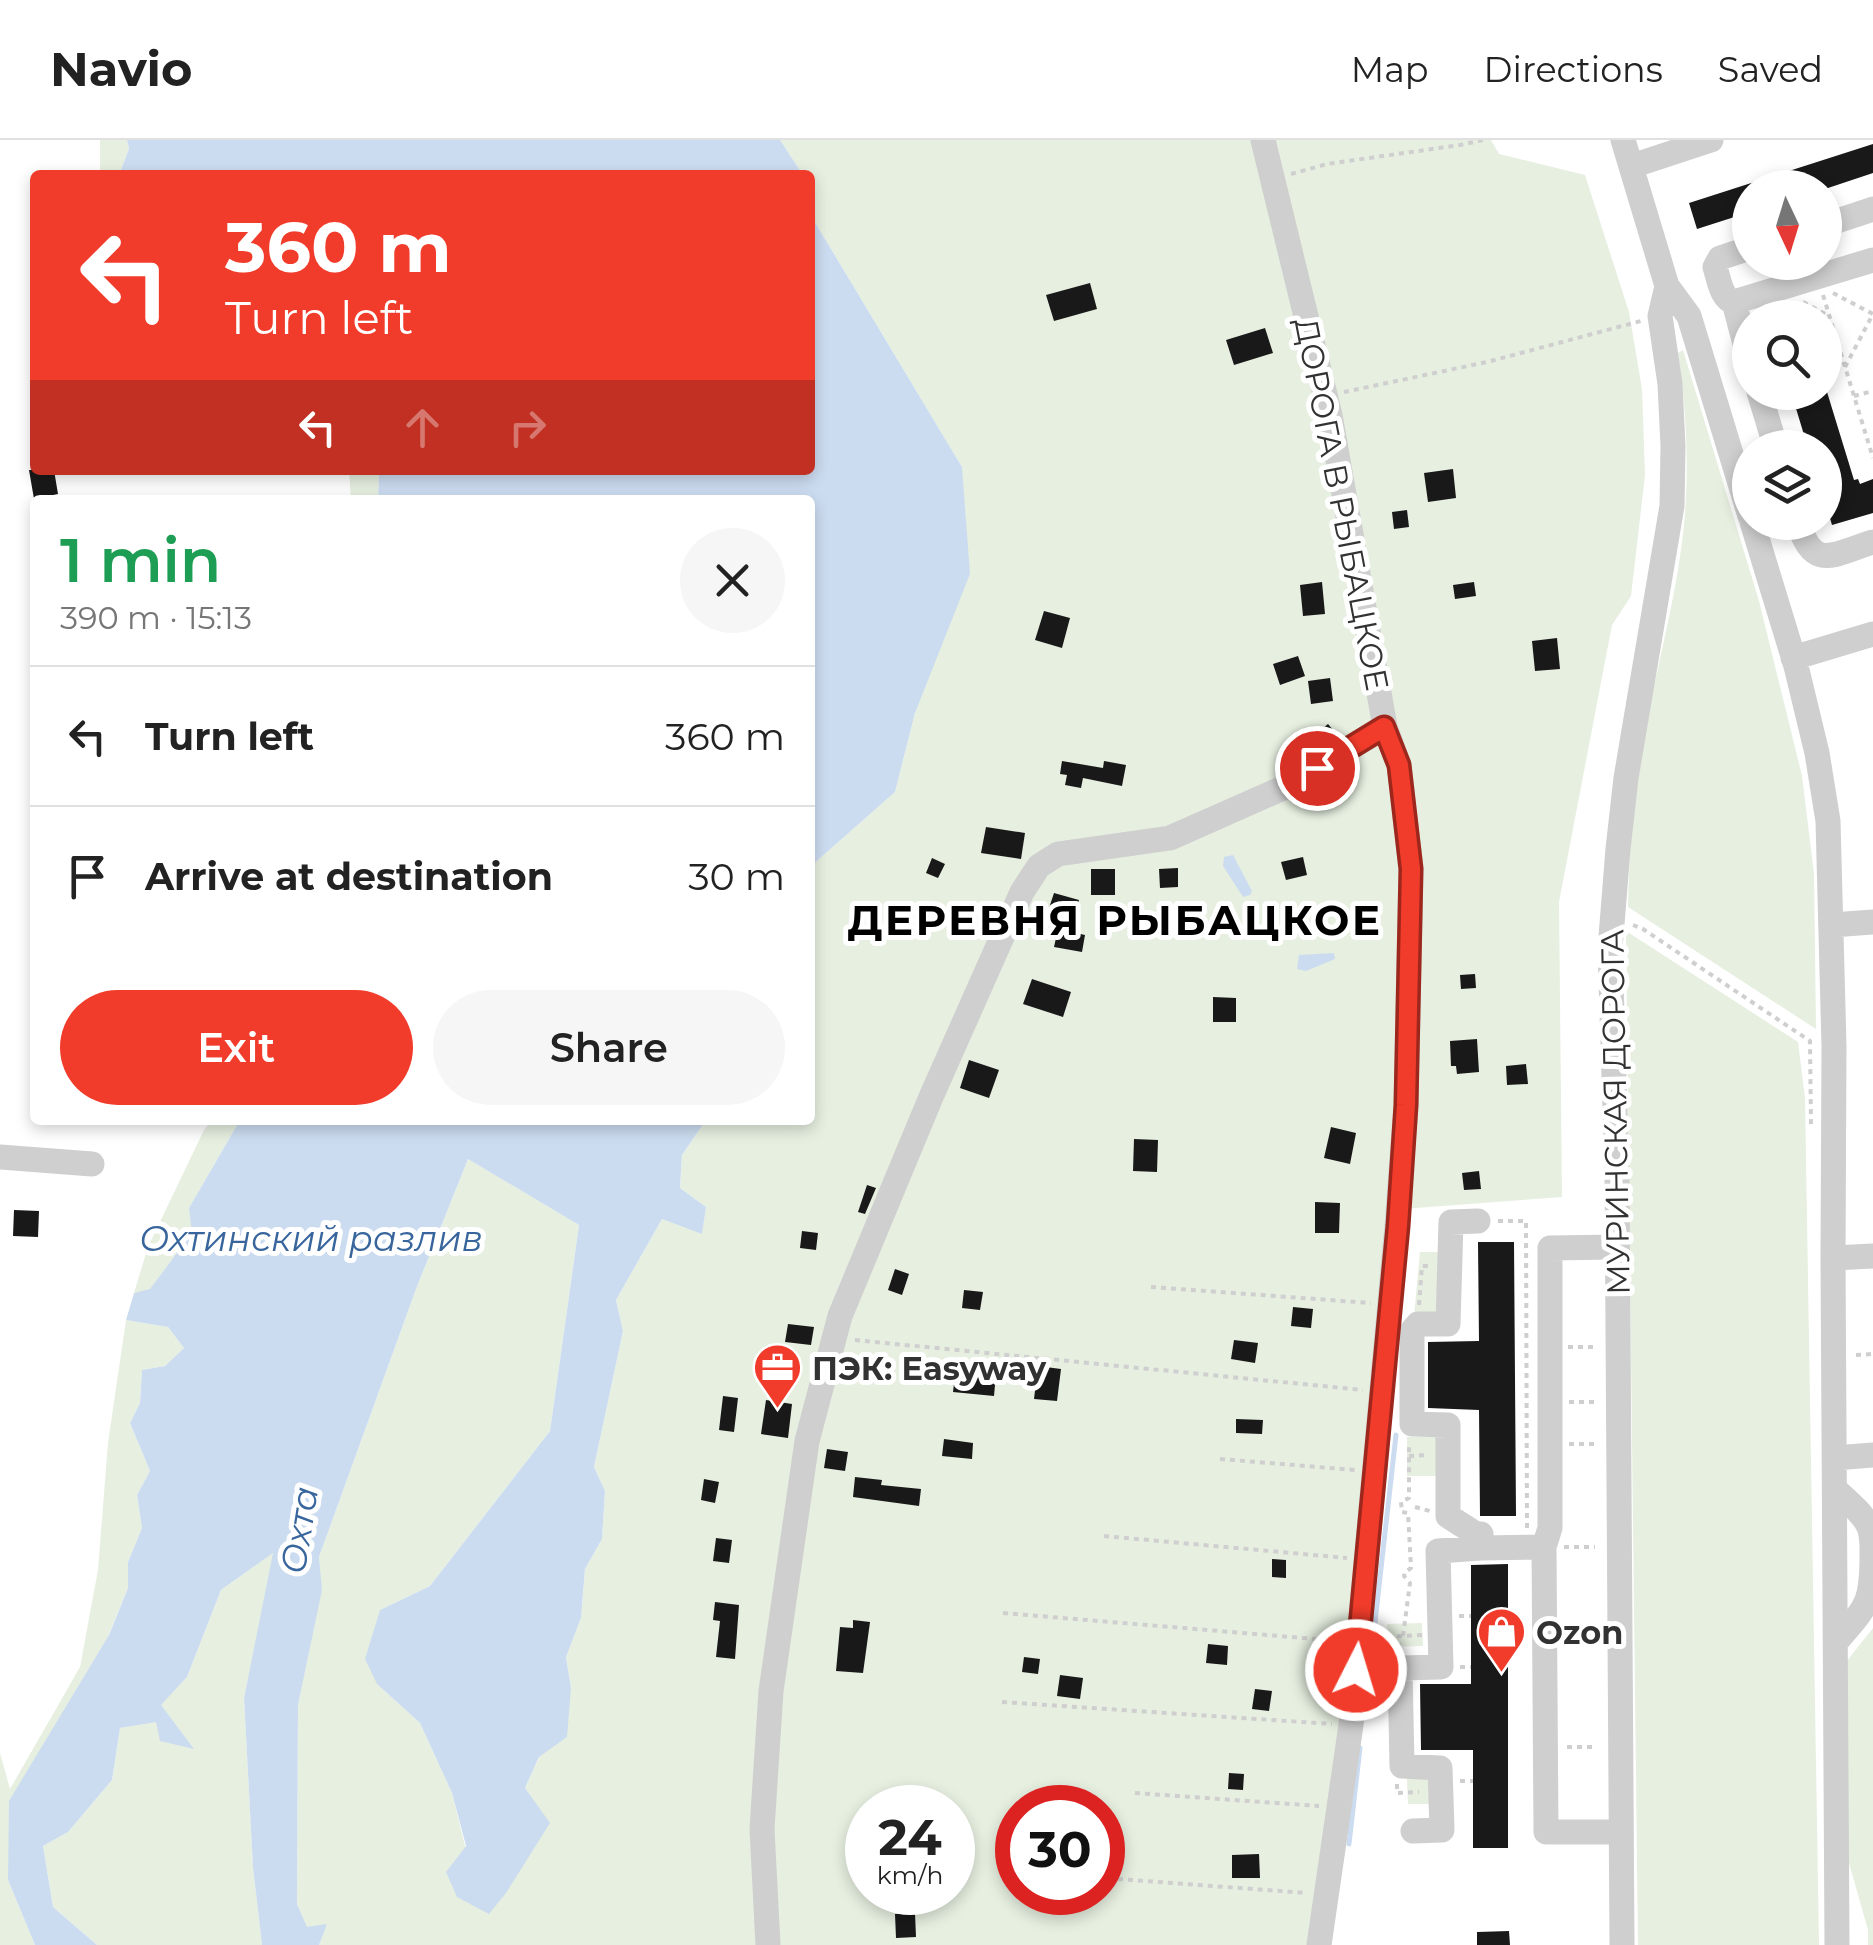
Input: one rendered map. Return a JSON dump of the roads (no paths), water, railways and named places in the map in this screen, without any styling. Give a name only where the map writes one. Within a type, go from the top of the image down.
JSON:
[{"type":"street","name":"ДОРОГА В РЫБАЦКОЕ","points":[[1262,140],[1326,396],[1384,727],[1399,765],[1411,869],[1406,1105],[1390,1305],[1351,1725],[1319,1945]]},
{"type":"street","name":"МУРИНСКАЯ ДОРОГА","points":[[1623,140],[1666,286],[1688,316],[1732,458]]},
{"type":"street","points":[[1632,166],[1711,140]]},
{"type":"street","points":[[1842,219],[1873,209]]},
{"type":"street","points":[[1732,254],[1720,258],[1715,267],[1724,296],[1732,301]]},
{"type":"street","points":[[1741,300],[1873,260]]},
{"type":"street","name":"МУРИНСКАЯ ДОРОГА","points":[[1622,1945],[1617,1248],[1610,950],[1626,778],[1672,506],[1674,446],[1660,316],[1666,286]]},
{"type":"street","name":"МУРИНСКАЯ ДОРОГА","points":[[1757,540],[1794,658],[1817,753],[1828,821],[1834,1046],[1837,1945]]},
{"type":"street","points":[[1804,540],[1814,554],[1827,556],[1873,542]]},
{"type":"street","points":[[1794,658],[1873,634]]},
{"type":"street","points":[[768,1945],[762,1829],[771,1691],[807,1442],[840,1316],[1022,892],[1039,866],[1058,854],[1170,838],[1283,788],[1384,727]]},
{"type":"street","points":[[1832,925],[1873,922]]},
{"type":"street","points":[[0,1157],[92,1164]]},
{"type":"street","points":[[1478,1221],[1451,1222],[1448,1324],[1418,1324],[1412,1331],[1412,1424],[1448,1425],[1448,1516],[1480,1534]]},
{"type":"street","points":[[1617,1248],[1550,1248],[1550,1528],[1544,1547],[1546,1832],[1621,1832]]},
{"type":"street","points":[[1833,1258],[1873,1256]]},
{"type":"street","points":[[1836,1458],[1873,1455]]},
{"type":"street","points":[[1835,1489],[1862,1516],[1872,1538],[1869,1598],[1836,1642]]},
{"type":"street","points":[[1413,1831],[1442,1830],[1440,1768],[1402,1766],[1400,1668],[1441,1667],[1438,1551],[1544,1547]]},
{"type":"water","points":[[127,140],[780,140],[800,170],[121,170],[129,149]]},
{"type":"water","points":[[815,222],[962,467],[970,574],[915,713],[895,792],[815,863],[815,495],[378,495],[379,475],[815,475]]},
{"type":"water","points":[[1233,855],[1252,891],[1250,895],[1243,897],[1223,866],[1224,857]]},
{"type":"water","points":[[1334,953],[1335,959],[1306,971],[1297,969],[1299,955]]},
{"type":"water","name":"Охтинский разлив","points":[[237,1125],[703,1125],[682,1155],[680,1188],[706,1207],[702,1234],[662,1219],[616,1300],[623,1331],[594,1467],[605,1491],[602,1539],[585,1569],[581,1618],[566,1657],[571,1688],[567,1737],[539,1757],[525,1788],[550,1823],[489,1914],[457,1897],[446,1872],[466,1846],[452,1793],[420,1723],[377,1684],[365,1659],[380,1610],[430,1586],[550,1431],[579,1225],[468,1159],[416,1289],[319,1557],[322,1590],[298,1705],[297,1904],[307,1927],[327,1924],[319,1945],[262,1945],[253,1868],[244,1698],[273,1553],[221,1590],[187,1677],[161,1705],[194,1749],[160,1741],[156,1722],[120,1728],[112,1780],[68,1832],[43,1846],[53,1907],[97,1945],[35,1945],[8,1880],[9,1801],[109,1635],[128,1588],[128,1562],[142,1528],[137,1495],[150,1471],[130,1423],[140,1403],[142,1370],[165,1366],[184,1348],[168,1327],[126,1320],[134,1293],[150,1289],[192,1233],[189,1208]]},
{"type":"waterway","points":[[1366,1702],[1396,1435]]},
{"type":"waterway","points":[[1349,1844],[1360,1748]]},
{"type":"place","name":"ПЭК: Easyway","points":[[777,1410]]},
{"type":"place","name":"Ozon","points":[[1501,1674]]},
{"type":"district","name":"ДЕРЕВНЯ РЫБАЦКОЕ","points":[[1115,920]]},
{"type":"water label","name":"Охта","points":[[299,1530]]}]
